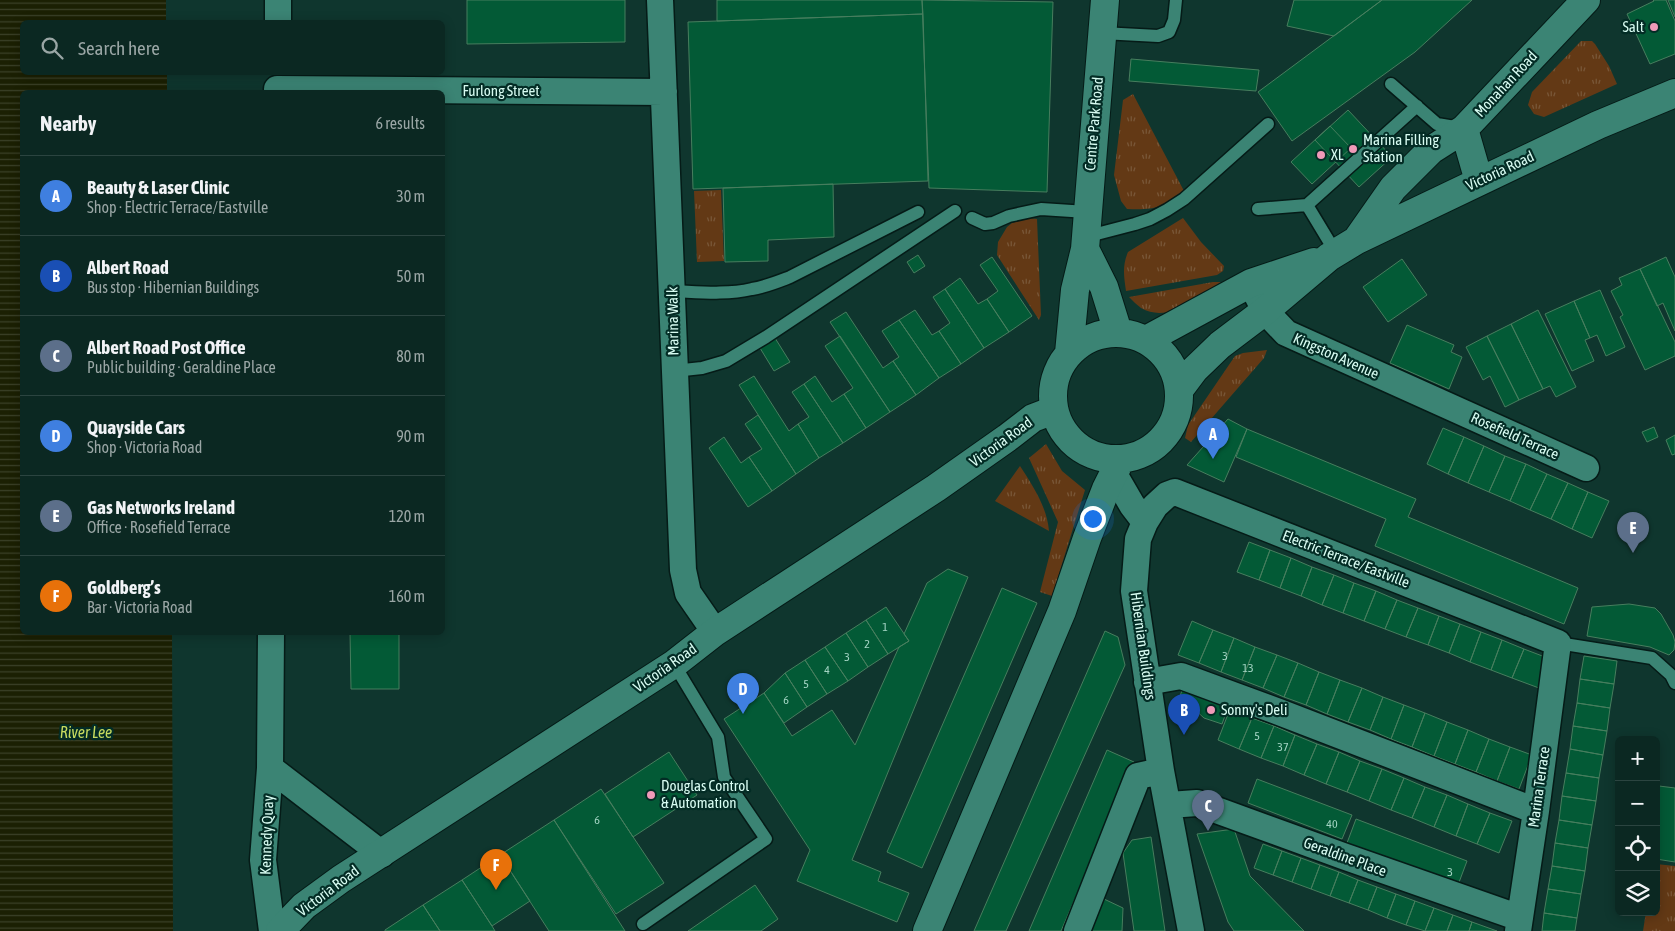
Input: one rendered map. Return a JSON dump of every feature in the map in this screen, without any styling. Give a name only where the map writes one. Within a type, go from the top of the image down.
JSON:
[{"type":"street","points":[[278,0],[278,20]]},
{"type":"street","name":"Marina Walk","points":[[660,0],[683,570],[688,593],[715,632]]},
{"type":"street","name":"Centre Park Road","points":[[1069,353],[1075,290],[1086,233],[1105,0]]},
{"type":"street","name":"Monahan Road","points":[[1479,181],[1464,129],[1586,0]]},
{"type":"street","name":"Furlong Street","points":[[277,85],[664,92]]},
{"type":"street","name":"Victoria Road","points":[[1146,340],[1250,283],[1340,250],[1598,125],[1675,93]]},
{"type":"street","points":[[1340,250],[1393,188],[1431,150],[1464,129]]},
{"type":"street","points":[[1086,233],[1118,332]]},
{"type":"street","name":"Victoria Road","points":[[1179,390],[1194,370],[1220,345],[1340,250]]},
{"type":"street","name":"Kingston Avenue","points":[[1250,283],[1265,311],[1286,334],[1443,404]]},
{"type":"street","points":[[926,931],[1062,611],[1106,489],[1118,467],[1160,441],[1172,425],[1178,407],[1179,390],[1174,370],[1164,355],[1146,340],[1136,335],[1118,332],[1099,334],[1083,341],[1069,353],[1058,370],[1052,390],[1054,410],[1062,430],[1077,446],[1090,454],[1105,458],[1118,467],[1132,505],[1145,522]]},
{"type":"street","name":"Rosefield Terrace","points":[[1443,404],[1586,468]]},
{"type":"street","name":"Victoria Road","points":[[280,931],[304,906],[322,892],[674,664],[715,632],[936,488],[1008,438],[1033,418],[1054,410]]},
{"type":"street","name":"Electric Terrace/Eastville","points":[[1145,522],[1155,506],[1167,494],[1175,492],[1558,643]]},
{"type":"street","name":"Hibernian Buildings","points":[[1145,522],[1138,539],[1134,590],[1161,771],[1193,926]]},
{"type":"street","name":"Kennedy Quay","points":[[271,635],[270,768],[263,860],[272,931]]},
{"type":"street","name":"Marina Terrace","points":[[1519,925],[1558,643]]},
{"type":"street","points":[[1147,682],[1181,676],[1536,811]]},
{"type":"street","name":"Kennedy Quay","points":[[270,768],[382,854]]},
{"type":"street","points":[[1077,931],[1138,776],[1161,771]]},
{"type":"street","name":"Geraldine Place","points":[[1168,805],[1198,803],[1343,856],[1519,925]]},
{"type":"lane","points":[[1102,33],[1158,36],[1169,32],[1174,20],[1176,0]]},
{"type":"lane","points":[[1391,84],[1437,124],[1464,129]]},
{"type":"lane","points":[[1258,209],[1307,205],[1417,106]]},
{"type":"lane","points":[[972,218],[985,224],[994,223],[1008,216],[1041,209],[1086,233],[1135,224],[1150,219],[1184,199],[1268,124]]},
{"type":"lane","points":[[1307,205],[1340,250]]},
{"type":"lane","points":[[674,371],[702,368],[726,361],[766,337],[955,211]]},
{"type":"lane","points":[[673,291],[734,292],[769,285],[790,277],[918,212]]},
{"type":"lane","points":[[1558,643],[1652,658],[1671,675],[1675,683]]},
{"type":"lane","points":[[643,924],[766,839],[724,777],[718,737],[674,664]]},
{"type":"green space","points":[[1581,41],[1592,41],[1595,44],[1609,66],[1617,84],[1544,117],[1534,114],[1528,105],[1532,92]]},
{"type":"green space","points":[[1133,94],[1184,191],[1158,207],[1127,209],[1121,201],[1114,175],[1123,100]]},
{"type":"green space","points":[[721,190],[724,261],[697,262],[694,191]]},
{"type":"green space","points":[[1028,218],[1037,219],[1041,315],[1039,320],[997,255],[998,242],[1007,227],[1012,223]]},
{"type":"green space","points":[[1183,218],[1201,242],[1224,266],[1223,271],[1217,275],[1126,291],[1124,267],[1128,252]]},
{"type":"green space","points":[[1221,282],[1183,307],[1162,313],[1141,308],[1129,297]]},
{"type":"green space","points":[[1267,350],[1264,358],[1191,442],[1185,438],[1188,425],[1235,356]]},
{"type":"green space","points":[[1046,444],[1062,471],[1085,490],[1052,596],[1040,592],[1058,522],[1029,458]]},
{"type":"green space","points":[[1020,466],[1042,505],[1049,531],[995,501]]},
{"type":"green space","points":[[1660,864],[1675,866],[1675,931],[1643,931],[1645,916],[1660,916]]},
{"type":"water","name":"River Lee","points":[[0,0],[166,0],[166,20],[20,20],[20,75],[167,75],[167,90],[20,90],[20,635],[172,635],[173,931],[0,931]]},
{"type":"building","points":[[467,0],[625,0],[625,42],[467,44]]},
{"type":"building","points":[[717,0],[922,0],[923,14],[717,21]]},
{"type":"building","points":[[922,0],[1053,2],[1047,192],[929,188]]},
{"type":"building","points":[[1294,0],[1382,0],[1334,36],[1287,26]]},
{"type":"building","points":[[1382,0],[1472,0],[1415,52],[1292,141],[1258,92]]},
{"type":"building","name":"Salt","points":[[1653,0],[1666,0],[1675,21],[1675,54],[1650,64],[1627,14]]},
{"type":"building","points":[[1668,0],[1675,0],[1675,17]]},
{"type":"building","points":[[923,14],[928,181],[693,189],[688,22]]},
{"type":"building","points":[[1131,59],[1259,70],[1256,91],[1129,81]]},
{"type":"building","name":"Marina Filling Station","points":[[1348,110],[1392,157],[1359,187],[1315,140]]},
{"type":"building","name":"XL","points":[[1330,126],[1351,148],[1312,184],[1291,162]]},
{"type":"building","points":[[833,184],[834,237],[768,240],[768,261],[725,262],[723,188]]},
{"type":"building","points":[[918,255],[925,266],[914,273],[907,262]]},
{"type":"building","points":[[992,257],[1032,316],[1009,332],[987,299],[998,291],[980,265]]},
{"type":"building","points":[[1666,257],[1675,277],[1675,331],[1663,303],[1657,306],[1640,269]]},
{"type":"building","points":[[1402,259],[1427,295],[1388,322],[1363,287]]},
{"type":"building","points":[[1640,269],[1675,342],[1675,356],[1645,370],[1620,317],[1623,315],[1611,291],[1622,285],[1619,278]]},
{"type":"building","points":[[960,278],[978,304],[987,299],[1009,332],[984,348],[945,289]]},
{"type":"building","points":[[945,289],[984,348],[961,364],[939,331],[950,323],[933,297]]},
{"type":"building","points":[[1600,290],[1625,347],[1606,356],[1597,335],[1590,338],[1574,301]]},
{"type":"building","points":[[1574,301],[1590,338],[1585,340],[1594,361],[1572,371],[1545,314]]},
{"type":"building","points":[[915,310],[932,335],[939,331],[961,364],[939,378],[899,320]]},
{"type":"building","points":[[1538,310],[1576,387],[1556,397],[1550,386],[1543,389],[1511,324]]},
{"type":"building","points":[[846,312],[883,368],[893,361],[916,395],[890,412],[830,322]]},
{"type":"building","points":[[899,320],[939,378],[916,395],[893,361],[899,357],[882,331]]},
{"type":"building","points":[[1511,324],[1543,389],[1519,400],[1487,336]]},
{"type":"building","points":[[1407,325],[1454,345],[1451,352],[1462,357],[1449,389],[1390,363]]},
{"type":"building","points":[[840,336],[890,412],[866,428],[844,394],[853,388],[825,346]]},
{"type":"building","points":[[1487,336],[1519,400],[1505,407],[1490,376],[1483,380],[1466,347]]},
{"type":"building","points":[[775,338],[790,362],[774,371],[760,348]]},
{"type":"building","points":[[754,376],[789,431],[798,424],[819,458],[796,474],[739,385]]},
{"type":"building","points":[[815,376],[832,402],[844,394],[866,428],[843,443],[804,384]]},
{"type":"building","points":[[804,384],[843,443],[819,458],[798,424],[809,417],[792,392]]},
{"type":"building","points":[[758,415],[796,474],[772,491],[749,457],[762,449],[745,424]]},
{"type":"building","points":[[1228,419],[1247,429],[1224,482],[1187,465]]},
{"type":"building","points":[[1654,427],[1658,437],[1647,442],[1642,432]]},
{"type":"building","points":[[1443,428],[1464,437],[1448,474],[1427,464]]},
{"type":"building","points":[[1247,429],[1416,499],[1408,517],[1578,588],[1564,624],[1375,546],[1386,519],[1236,457]]},
{"type":"building","points":[[1675,435],[1675,454],[1672,455],[1666,440]]},
{"type":"building","points":[[724,437],[741,463],[749,457],[772,491],[748,507],[709,448]]},
{"type":"building","points":[[1464,437],[1484,446],[1468,483],[1448,474]]},
{"type":"building","points":[[1484,446],[1505,456],[1489,492],[1468,483]]},
{"type":"building","points":[[1505,456],[1526,464],[1510,501],[1489,492]]},
{"type":"building","points":[[1526,464],[1547,474],[1530,510],[1510,501]]},
{"type":"building","points":[[1547,474],[1568,483],[1551,519],[1530,510]]},
{"type":"building","points":[[1568,483],[1588,492],[1572,529],[1551,519]]},
{"type":"building","points":[[1588,492],[1609,501],[1592,538],[1572,529]]},
{"type":"building","points":[[1249,542],[1270,550],[1259,580],[1237,572]]},
{"type":"building","points":[[1270,550],[1291,558],[1280,588],[1259,580]]},
{"type":"building","points":[[1291,558],[1312,567],[1301,596],[1280,588]]},
{"type":"building","points":[[1312,567],[1334,575],[1322,605],[1301,596]]},
{"type":"building","points":[[948,569],[968,577],[852,860],[881,872],[878,881],[909,893],[897,922],[797,881],[810,850],[724,719],[764,693],[792,736],[832,710],[855,745],[899,647],[909,641],[904,634],[927,583]]},
{"type":"building","points":[[1334,575],[1354,583],[1343,613],[1322,605]]},
{"type":"building","points":[[1354,583],[1376,591],[1364,621],[1343,613]]},
{"type":"building","points":[[1002,588],[1037,603],[922,868],[887,852]]},
{"type":"building","points":[[1376,591],[1397,600],[1385,629],[1364,621]]},
{"type":"building","points":[[1397,600],[1418,608],[1406,637],[1385,629]]},
{"type":"building","points":[[1629,604],[1655,608],[1661,614],[1675,642],[1674,650],[1669,655],[1650,647],[1587,636],[1592,607]]},
{"type":"building","points":[[886,607],[909,641],[888,654],[866,620]]},
{"type":"building","points":[[1418,608],[1439,616],[1428,645],[1406,637]]},
{"type":"building","points":[[1439,616],[1460,624],[1449,653],[1428,645]]},
{"type":"building","points":[[866,620],[888,654],[868,667],[846,633]]},
{"type":"building","points":[[1192,621],[1213,630],[1199,663],[1178,655]]},
{"type":"building","points":[[1460,624],[1481,632],[1470,662],[1449,653]]},
{"type":"building","points":[[1213,630],[1234,638],[1221,672],[1199,663]]},
{"type":"building","points":[[1105,631],[1118,637],[1125,665],[1006,931],[974,931]]},
{"type":"building","points":[[1481,632],[1502,640],[1491,670],[1470,662]]},
{"type":"building","points":[[846,633],[868,667],[848,681],[825,647]]},
{"type":"building","points":[[350,635],[399,635],[399,689],[351,689]]},
{"type":"building","points":[[1234,638],[1255,647],[1242,680],[1221,672]]},
{"type":"building","points":[[1502,640],[1524,649],[1512,678],[1491,670]]},
{"type":"building","points":[[825,647],[848,681],[827,694],[805,660]]},
{"type":"building","points":[[1255,647],[1277,655],[1263,688],[1242,680]]},
{"type":"building","points":[[1524,649],[1545,657],[1539,688],[1512,678]]},
{"type":"building","points":[[1277,655],[1298,663],[1284,697],[1263,688]]},
{"type":"building","points":[[1584,656],[1617,661],[1614,684],[1580,679]]},
{"type":"building","points":[[805,660],[827,694],[807,707],[785,673]]},
{"type":"building","points":[[1298,663],[1319,672],[1306,705],[1284,697]]},
{"type":"building","points":[[1319,672],[1340,680],[1327,714],[1306,705]]},
{"type":"building","points":[[785,673],[807,707],[784,723],[764,693]]},
{"type":"building","points":[[1580,679],[1614,684],[1610,708],[1577,703]]},
{"type":"building","points":[[1340,680],[1362,688],[1348,722],[1327,714]]},
{"type":"building","name":"Sonny's Deli","points":[[1184,685],[1230,702],[1222,724],[1204,718],[1180,696]]},
{"type":"building","points":[[1362,688],[1383,697],[1370,730],[1348,722]]},
{"type":"building","points":[[1383,697],[1404,705],[1391,739],[1370,730]]},
{"type":"building","points":[[1577,703],[1610,708],[1607,731],[1573,726]]},
{"type":"building","points":[[1404,705],[1425,713],[1412,747],[1391,739]]},
{"type":"building","points":[[1230,709],[1252,718],[1239,749],[1218,740]]},
{"type":"building","points":[[1425,713],[1447,722],[1434,756],[1412,747]]},
{"type":"building","points":[[1252,718],[1274,726],[1261,758],[1239,749]]},
{"type":"building","points":[[1447,722],[1468,730],[1455,764],[1434,756]]},
{"type":"building","points":[[1274,726],[1295,735],[1283,766],[1261,758]]},
{"type":"building","points":[[1573,726],[1607,731],[1603,755],[1570,749]]},
{"type":"building","points":[[1468,730],[1489,739],[1476,772],[1455,764]]},
{"type":"building","points":[[1295,735],[1317,744],[1304,775],[1283,766]]},
{"type":"building","points":[[1489,739],[1510,747],[1497,781],[1476,772]]},
{"type":"building","points":[[1317,744],[1339,752],[1326,784],[1304,775]]},
{"type":"building","points":[[1510,747],[1532,755],[1519,789],[1497,781]]},
{"type":"building","points":[[1570,749],[1603,755],[1599,778],[1566,773]]},
{"type":"building","points":[[1107,750],[1134,762],[1061,931],[1029,931]]},
{"type":"building","name":"Douglas Control & Automation","points":[[669,752],[697,795],[633,837],[605,794]]},
{"type":"building","points":[[1339,752],[1360,761],[1347,792],[1326,784]]},
{"type":"building","points":[[1360,761],[1382,769],[1369,801],[1347,792]]},
{"type":"building","points":[[1382,769],[1404,778],[1391,810],[1369,801]]},
{"type":"building","points":[[1566,773],[1599,778],[1596,801],[1562,796]]},
{"type":"building","points":[[1404,778],[1425,787],[1412,818],[1391,810]]},
{"type":"building","points":[[1257,779],[1352,815],[1342,839],[1248,803]]},
{"type":"building","points":[[1660,786],[1675,788],[1675,862],[1660,860]]},
{"type":"building","points":[[1425,787],[1447,795],[1434,827],[1412,818]]},
{"type":"building","points":[[601,789],[664,883],[616,914],[554,820]]},
{"type":"building","points":[[1447,795],[1468,804],[1456,836],[1434,827]]},
{"type":"building","points":[[1562,796],[1596,801],[1592,825],[1559,820]]},
{"type":"building","points":[[1468,804],[1490,813],[1477,844],[1456,836]]},
{"type":"building","points":[[1490,813],[1512,821],[1499,853],[1477,844]]},
{"type":"building","points":[[1356,819],[1467,861],[1458,885],[1347,843]]},
{"type":"building","points":[[554,820],[625,931],[549,931],[500,855]]},
{"type":"building","points":[[1559,820],[1592,825],[1588,848],[1555,843]]},
{"type":"building","points":[[1234,829],[1250,876],[1304,931],[1234,931],[1228,922],[1197,834]]},
{"type":"building","points":[[1151,837],[1165,931],[1134,931],[1123,853],[1132,840]]},
{"type":"building","points":[[1555,843],[1588,848],[1585,871],[1552,866]]},
{"type":"building","points":[[1263,844],[1282,851],[1273,875],[1254,868]]},
{"type":"building","points":[[1282,851],[1301,858],[1292,882],[1273,875]]},
{"type":"building","points":[[500,855],[530,901],[492,926],[462,880]]},
{"type":"building","points":[[1301,858],[1320,865],[1311,889],[1292,882]]},
{"type":"building","points":[[1320,865],[1339,872],[1330,896],[1311,889]]},
{"type":"building","points":[[1552,866],[1585,871],[1581,894],[1548,889]]},
{"type":"building","points":[[1339,872],[1358,880],[1349,903],[1330,896]]},
{"type":"building","points":[[462,880],[495,931],[440,931],[423,905]]},
{"type":"building","points":[[1358,880],[1377,887],[1368,910],[1349,903]]},
{"type":"building","points":[[755,885],[778,919],[761,931],[688,931]]},
{"type":"building","points":[[1377,887],[1396,894],[1387,918],[1368,910]]},
{"type":"building","points":[[1548,889],[1581,894],[1577,918],[1544,913]]},
{"type":"building","points":[[1396,894],[1415,901],[1406,925],[1387,918]]},
{"type":"building","points":[[1104,899],[1123,908],[1122,931],[1089,931]]},
{"type":"building","points":[[1415,901],[1434,908],[1425,931],[1406,925]]},
{"type":"building","points":[[423,905],[440,931],[385,931],[385,930]]},
{"type":"building","points":[[1434,908],[1453,915],[1447,931],[1425,931]]},
{"type":"building","points":[[1544,913],[1577,918],[1575,931],[1542,931]]},
{"type":"building","points":[[1453,915],[1472,922],[1469,931],[1447,931]]},
{"type":"building","points":[[1472,922],[1497,931],[1469,931]]},
{"type":"place","name":"Salt","points":[[1654,27]]},
{"type":"place","name":"Marina Filling Station","points":[[1353,149]]},
{"type":"place","name":"XL","points":[[1321,155]]},
{"type":"place","name":"Beauty & Laser Clinic","points":[[1213,459]]},
{"type":"place","name":"Gas Networks Ireland","points":[[1633,553]]},
{"type":"place","name":"Sonny's Deli","points":[[1211,710]]},
{"type":"place","name":"Quayside Cars","points":[[743,714]]},
{"type":"place","name":"Albert Road","points":[[1184,735]]},
{"type":"place","name":"Douglas Control & Automation","points":[[651,795]]},
{"type":"place","name":"Albert Road Post Office","points":[[1208,831]]},
{"type":"place","name":"Goldberg’s","points":[[496,890]]}]
